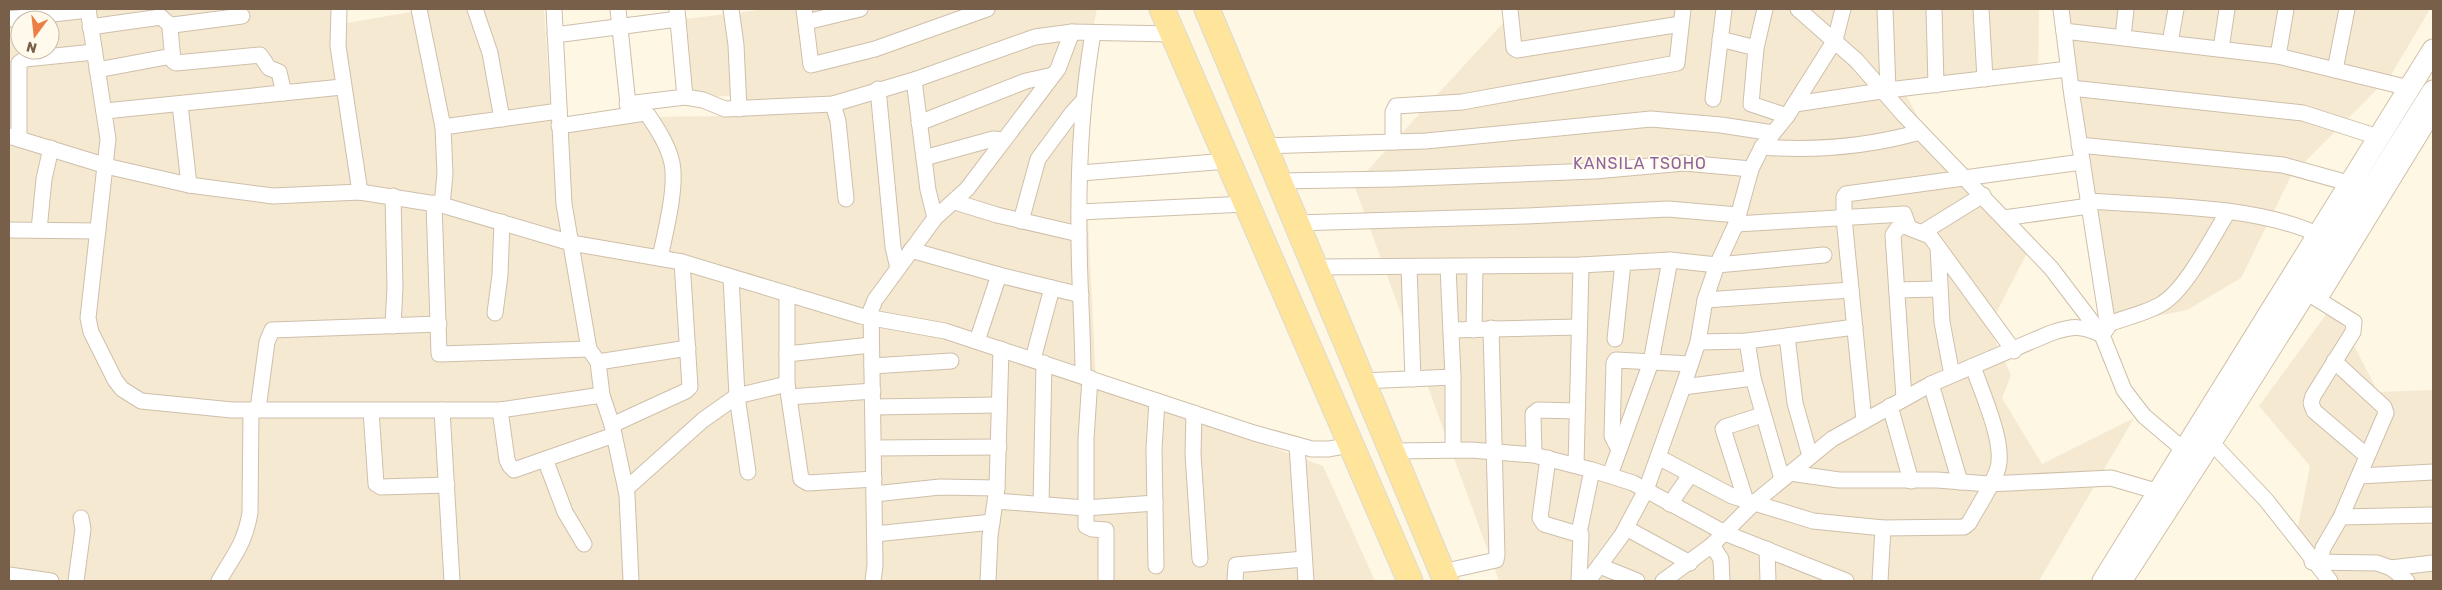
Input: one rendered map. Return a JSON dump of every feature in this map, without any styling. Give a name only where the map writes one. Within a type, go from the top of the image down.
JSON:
[{"type":"main road","points":[[1162,9],[1410,581]]},
{"type":"main road","points":[[1207,9],[1444,577]]},
{"type":"main road","points":[[2121,581],[2212,442],[2313,296],[2360,187],[2378,136],[2433,50]]},
{"type":"main road","points":[[2103,581],[2319,234],[2360,187],[2433,91]]},
{"type":"street","points":[[9,19],[88,9],[108,138],[88,318],[91,332],[122,389],[141,401],[254,410],[500,410],[602,395]]},
{"type":"street","points":[[339,9],[338,46],[342,87],[360,192]]},
{"type":"street","points":[[419,9],[443,127],[445,174],[438,204],[439,354],[593,355],[688,348]]},
{"type":"street","points":[[475,9],[490,53],[502,119]]},
{"type":"street","points":[[554,9],[564,204],[593,355],[626,489],[629,515],[631,581]]},
{"type":"street","points":[[618,9],[628,110]]},
{"type":"street","points":[[730,9],[736,45],[739,109]]},
{"type":"street","points":[[860,9],[805,16],[811,65],[875,49],[988,9]]},
{"type":"street","points":[[1392,142],[1393,112],[1396,106],[1462,102],[1677,63],[1682,16],[1517,50],[1514,48],[1510,9]]},
{"type":"street","points":[[1713,99],[1724,9]]},
{"type":"street","points":[[1765,9],[1756,48],[1751,104],[1791,110],[1886,91],[2068,69]]},
{"type":"street","points":[[1798,9],[1835,40],[1886,91],[1920,132],[1983,195],[2051,268],[2105,330]]},
{"type":"street","points":[[1582,581],[1600,566],[1626,528],[1646,490],[1698,342],[1705,300],[1717,265],[1737,220],[1751,168],[1762,147],[1791,110],[1835,40],[1843,9]]},
{"type":"street","points":[[1885,9],[1886,91]]},
{"type":"street","points":[[1934,9],[1936,84]]},
{"type":"street","points":[[1981,9],[1985,79]]},
{"type":"street","points":[[2061,9],[2105,330],[2124,390],[2144,416],[2184,450]]},
{"type":"street","points":[[2122,37],[2126,9]]},
{"type":"street","points":[[2170,43],[2176,9]]},
{"type":"street","points":[[2221,49],[2227,9]]},
{"type":"street","points":[[2278,56],[2286,9]]},
{"type":"street","points":[[2335,70],[2347,9]]},
{"type":"street","points":[[555,36],[619,27],[678,14],[685,98]]},
{"type":"street","points":[[90,27],[164,18],[242,16]]},
{"type":"street","points":[[164,18],[173,60],[176,63],[260,55],[269,68],[279,72],[284,93]]},
{"type":"street","points":[[2064,31],[2278,56],[2409,88]]},
{"type":"street","points":[[443,127],[502,119],[559,118],[628,110],[685,98],[703,100],[724,109],[833,104],[878,89],[914,80],[1035,37],[1072,32],[1173,34]]},
{"type":"street","points":[[873,581],[875,534],[871,310],[875,300],[935,218],[955,202],[1053,75],[1062,59],[1072,32]]},
{"type":"street","points":[[1093,33],[1083,101],[1079,234],[1086,377],[1085,508],[1086,526],[1092,529],[1106,530],[1106,581]]},
{"type":"street","points":[[1720,39],[1756,48]]},
{"type":"street","points":[[94,52],[25,59],[19,63],[14,137],[105,165],[189,185],[273,196],[360,192],[438,204],[571,243],[682,262],[871,318],[945,331],[1194,413],[1312,449],[1329,449],[1350,445]]},
{"type":"street","points":[[97,70],[172,56]]},
{"type":"street","points":[[919,123],[1026,81],[1053,75]]},
{"type":"street","points":[[914,80],[930,208],[935,218]]},
{"type":"street","points":[[105,112],[342,87]]},
{"type":"street","points":[[2071,88],[2303,113],[2378,136]]},
{"type":"street","points":[[878,89],[893,247],[898,268]]},
{"type":"street","points":[[1021,221],[1038,159],[1083,101]]},
{"type":"street","points":[[180,104],[189,185]]},
{"type":"street","points":[[833,104],[838,121],[846,199]]},
{"type":"street","points":[[628,110],[647,113],[665,143],[672,166],[668,218],[660,258]]},
{"type":"street","points":[[2367,456],[2314,410],[2311,403],[2313,396],[2354,329],[2354,322],[2313,296],[2433,114]]},
{"type":"street","points":[[1264,146],[1445,140],[1651,119],[1721,125],[1773,133]]},
{"type":"street","points":[[1762,147],[1798,149],[1841,146],[1920,132]]},
{"type":"street","points":[[924,158],[993,139],[1004,140]]},
{"type":"street","points":[[2079,145],[2283,165],[2360,187]]},
{"type":"street","points":[[39,230],[44,179],[51,148]]},
{"type":"street","points":[[1081,173],[1227,161]]},
{"type":"street","points":[[1864,421],[1844,218],[1844,197],[1849,192],[1966,179],[2082,162]]},
{"type":"street","points":[[1279,180],[1394,180],[1595,171],[1684,163],[1751,168]]},
{"type":"street","points":[[1923,232],[1983,195]]},
{"type":"street","points":[[392,196],[396,287],[393,326]]},
{"type":"street","points":[[955,202],[1021,221],[1079,234]]},
{"type":"street","points":[[2004,218],[2089,203],[2228,212],[2288,222],[2319,234]]},
{"type":"street","points":[[1080,212],[1246,204]]},
{"type":"street","points":[[1297,224],[1527,216],[1668,208],[1737,220],[1844,218],[1904,214],[1907,224],[1916,232],[1923,232],[1930,236],[2014,351]]},
{"type":"street","points":[[1662,581],[1690,563],[1712,545],[1725,533],[1750,502],[1832,439],[1904,398],[1973,366],[2072,326],[2105,330],[2162,304],[2170,298],[2184,281],[2228,212]]},
{"type":"street","points":[[496,314],[502,222]]},
{"type":"street","points":[[1904,398],[1893,235],[1897,229],[1907,224]]},
{"type":"street","points":[[9,230],[98,231]]},
{"type":"street","points":[[1938,247],[1942,322],[1952,375]]},
{"type":"street","points":[[911,250],[999,275],[1082,295]]},
{"type":"street","points":[[1315,267],[1581,265],[1670,260],[1717,265],[1824,255]]},
{"type":"street","points":[[1610,475],[1652,362],[1670,260]]},
{"type":"street","points":[[500,410],[506,460],[514,470],[613,430],[686,391],[690,382],[682,262]]},
{"type":"street","points":[[1615,338],[1624,262]]},
{"type":"street","points":[[1576,466],[1581,265]]},
{"type":"street","points":[[1474,330],[1475,266]]},
{"type":"street","points":[[1409,267],[1413,379]]},
{"type":"street","points":[[1448,267],[1453,377],[1453,450]]},
{"type":"street","points":[[977,341],[999,275]]},
{"type":"street","points":[[730,277],[737,396],[748,472]]},
{"type":"street","points":[[1041,504],[1038,361],[1052,288]]},
{"type":"street","points":[[1897,290],[1939,289]]},
{"type":"street","points":[[1705,300],[1747,299],[1812,291],[1851,290]]},
{"type":"street","points":[[787,294],[788,390],[801,479],[808,483],[940,487],[1041,504],[1085,508],[1155,504]]},
{"type":"street","points":[[219,581],[242,545],[248,527],[254,410],[267,342],[272,330],[439,324]]},
{"type":"street","points":[[1698,342],[1747,341],[1854,326]]},
{"type":"street","points":[[1451,330],[1580,327]]},
{"type":"street","points":[[1444,577],[1496,560],[1497,557],[1496,451],[1491,328]]},
{"type":"street","points":[[1787,336],[1795,403],[1810,456]]},
{"type":"street","points":[[1747,341],[1752,378],[1762,415],[1786,476]]},
{"type":"street","points":[[787,354],[872,345]]},
{"type":"street","points":[[988,581],[996,495],[1001,349]]},
{"type":"street","points":[[1619,450],[1612,436],[1614,363],[1616,360],[1690,364]]},
{"type":"street","points":[[872,366],[951,361]]},
{"type":"street","points":[[2316,562],[2341,516],[2386,409],[2334,361]]},
{"type":"street","points":[[1658,457],[1690,475],[1750,502],[1813,521],[1883,528],[1964,527],[1969,522],[1997,472],[2000,459],[1999,448],[1973,366]]},
{"type":"street","points":[[1362,381],[1453,377]]},
{"type":"street","points":[[1683,387],[1752,378]]},
{"type":"street","points":[[1931,384],[1960,482]]},
{"type":"street","points":[[626,489],[703,420],[737,396],[788,390],[873,391]]},
{"type":"street","points":[[1156,566],[1154,449],[1157,401]]},
{"type":"street","points":[[873,407],[998,405]]},
{"type":"street","points":[[1890,406],[1910,481]]},
{"type":"street","points":[[442,410],[452,581]]},
{"type":"street","points":[[1577,411],[1538,410],[1534,411],[1533,414],[1541,456],[1540,518],[1544,524],[1579,533]]},
{"type":"street","points":[[371,411],[376,484],[381,487],[447,485]]},
{"type":"street","points":[[1194,413],[1193,454],[1200,560]]},
{"type":"street","points":[[1750,502],[1723,429],[1762,415]]},
{"type":"street","points":[[2212,442],[2266,500],[2330,581]]},
{"type":"street","points":[[1297,445],[1306,581]]},
{"type":"street","points":[[874,448],[998,447]]},
{"type":"street","points":[[1392,451],[1496,451],[1541,456],[1610,475],[1646,490],[1725,533],[1846,581]]},
{"type":"street","points":[[545,459],[565,512],[584,544]]},
{"type":"street","points":[[1582,581],[1582,538],[1579,533],[1592,470]]},
{"type":"street","points":[[2358,476],[2433,472]]},
{"type":"street","points":[[1670,504],[1690,475]]},
{"type":"street","points":[[1786,476],[1839,480],[1989,484],[2111,478],[2159,492]]},
{"type":"street","points":[[2341,516],[2433,515]]},
{"type":"street","points":[[76,581],[82,529],[81,518]]},
{"type":"street","points":[[875,534],[992,522]]},
{"type":"street","points":[[1626,528],[1690,563]]},
{"type":"street","points":[[1880,581],[1883,528]]},
{"type":"street","points":[[1712,545],[1721,559],[1722,581]]},
{"type":"street","points":[[1767,549],[1768,581]]},
{"type":"street","points":[[1235,581],[1236,566],[1304,559]]},
{"type":"street","points":[[2316,562],[2360,561],[2377,563],[2391,568],[2407,581]]},
{"type":"street","points":[[2391,568],[2433,563]]},
{"type":"street","points":[[1600,566],[1637,581]]},
{"type":"street","points":[[9,575],[51,581]]},
{"type":"shaded area","points":[[9,9],[332,9],[336,25],[428,9],[544,9],[551,118],[733,116],[731,96],[690,97],[685,19],[768,9],[1097,9],[1081,80],[1096,382],[1323,466],[1375,581],[9,581]]},
{"type":"shaded area","points":[[1516,9],[2039,9],[2038,79],[1904,91],[1949,176],[2031,245],[1989,327],[2011,375],[2002,398],[2042,464],[2134,418],[2039,581],[1499,581],[1354,185]]},
{"type":"shaded area","points":[[2066,9],[2430,9],[2391,75],[2291,176],[2241,278],[2187,310],[2157,316],[2114,331],[2071,81]]},
{"type":"shaded area","points":[[2333,305],[2378,392],[2433,390],[2433,581],[2321,581],[2295,542],[2310,466],[2259,406]]},
{"type":"district","name":"KANSILA TSOHO","points":[[1640,163]]}]
